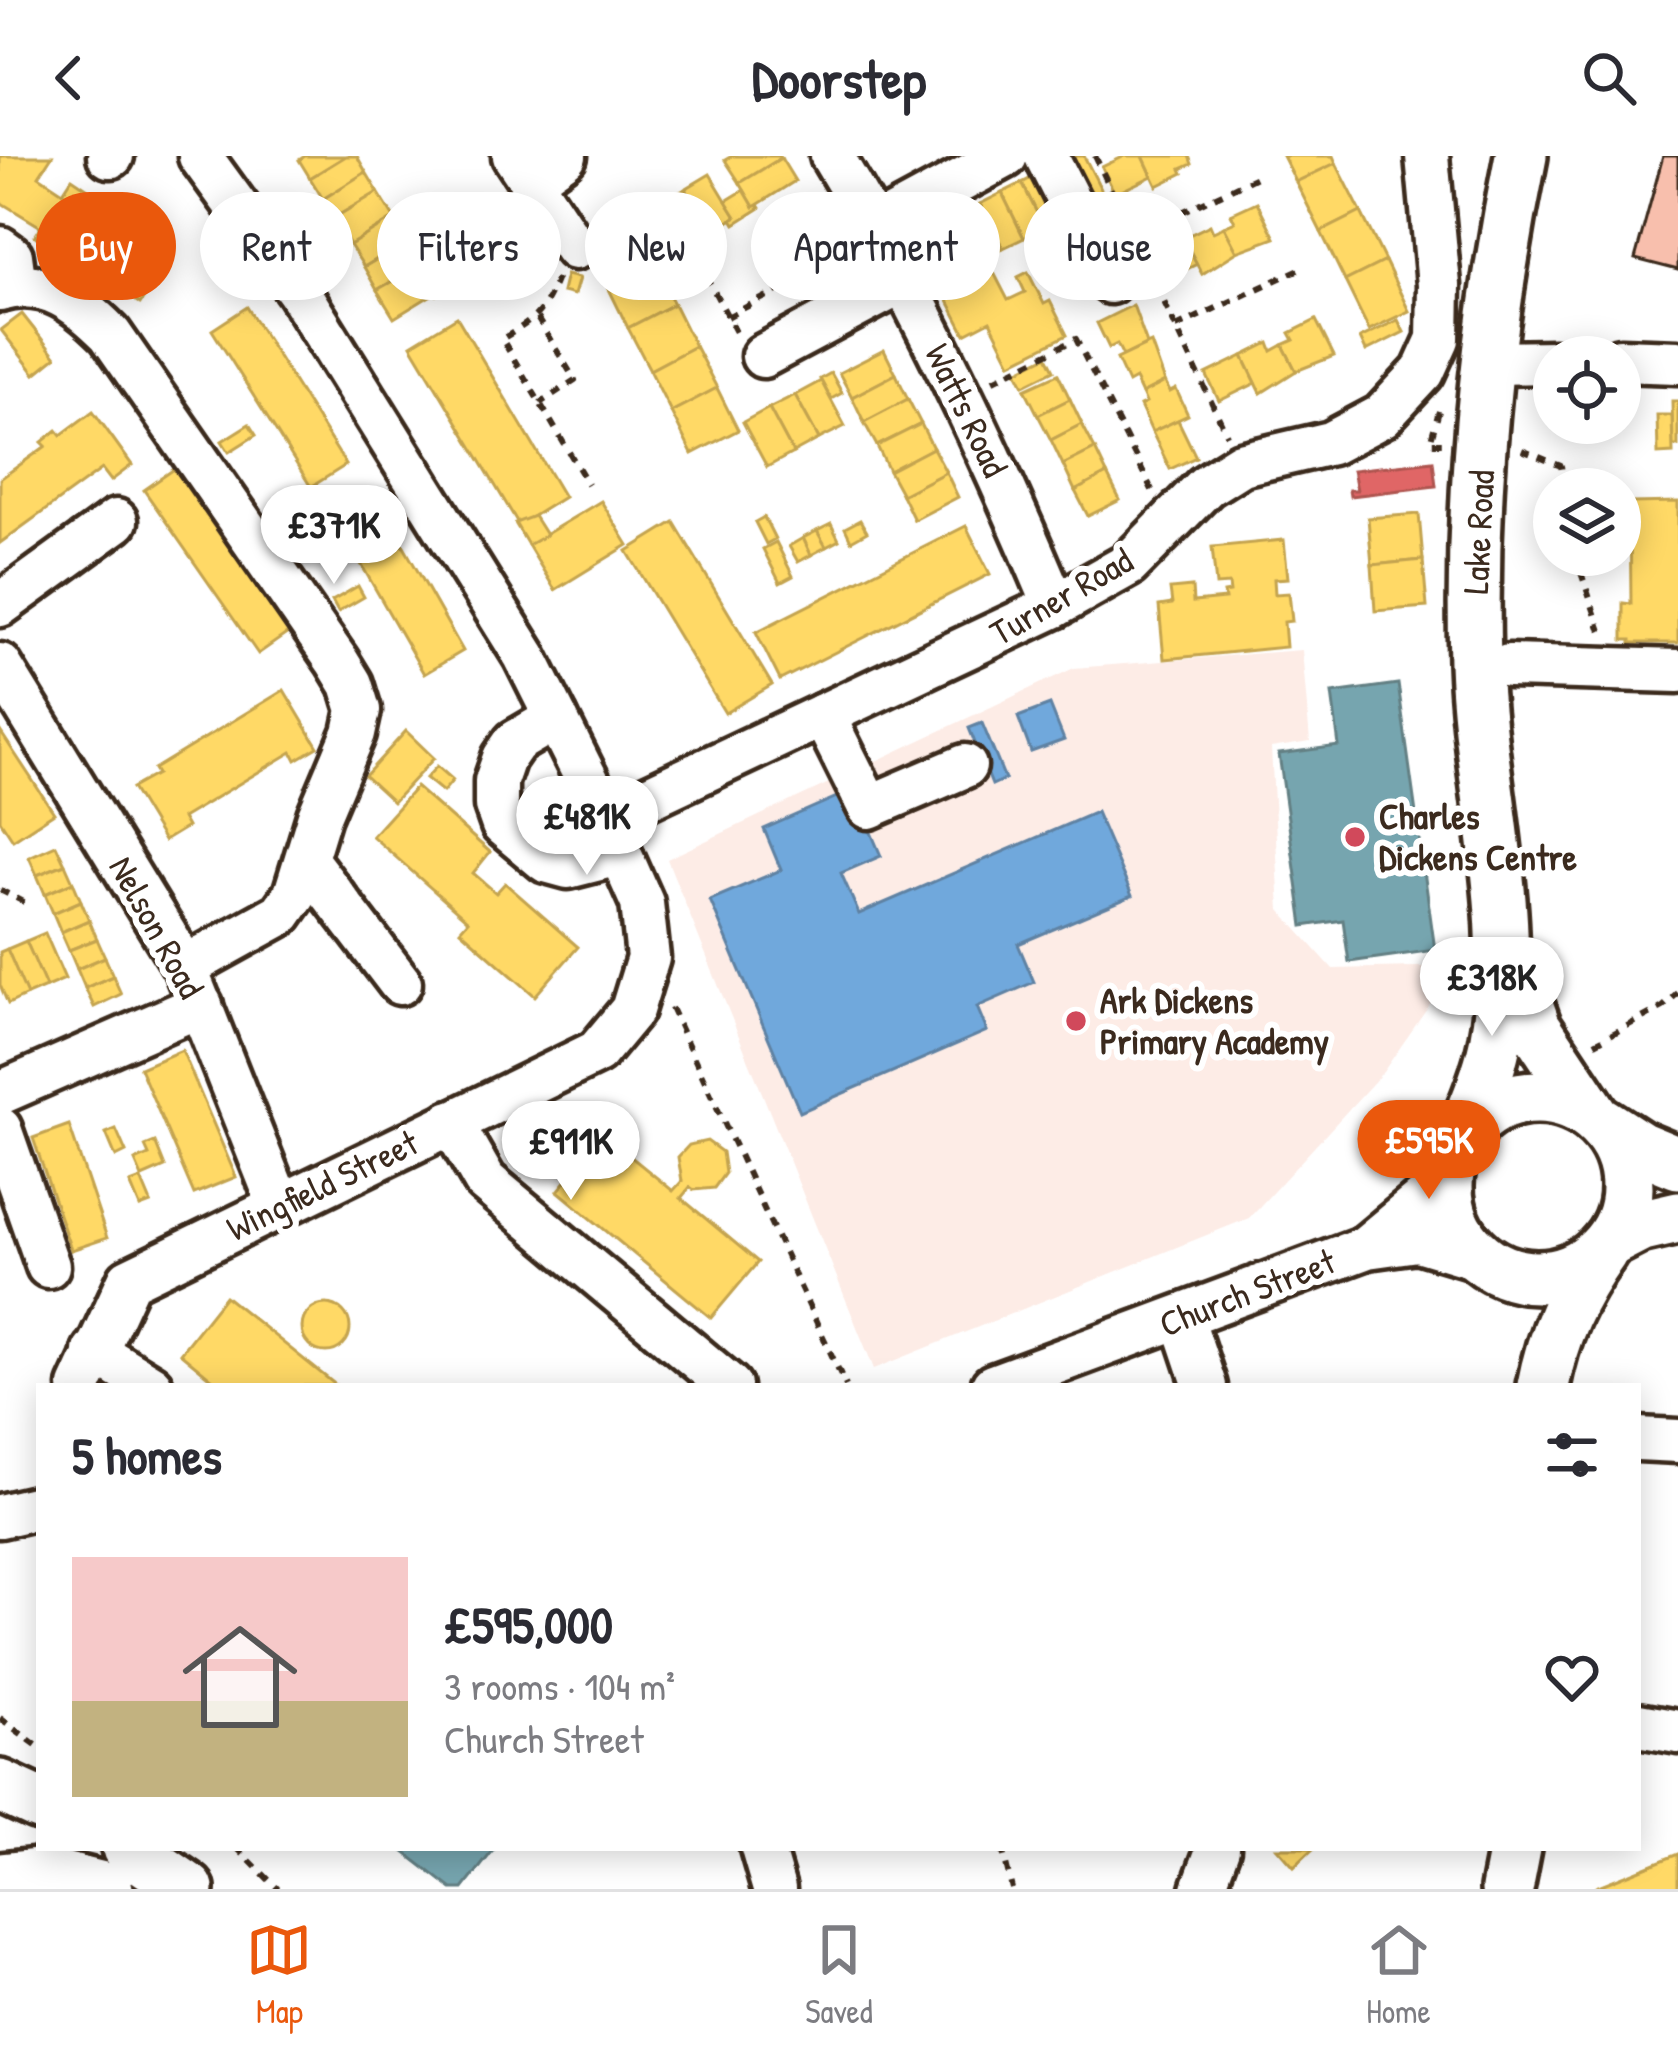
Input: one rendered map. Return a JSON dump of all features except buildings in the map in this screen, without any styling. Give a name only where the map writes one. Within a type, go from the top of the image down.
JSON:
[{"type":"main road","name":"Lake Road","points":[[1457,1148],[1489,1070],[1501,971],[1480,739],[1475,529],[1488,363],[1521,156]]},
{"type":"main road","name":"Lake Road","points":[[1498,910],[1522,996],[1552,1058],[1598,1120]]},
{"type":"main road","points":[[1542,1383],[1532,1326],[1520,1301],[1465,1242],[1450,1212],[1447,1178],[1457,1148],[1496,1106],[1524,1098],[1564,1101],[1639,1147],[1678,1163]]},
{"type":"main road","points":[[1544,1383],[1558,1324],[1572,1294],[1621,1221],[1628,1186],[1621,1151],[1598,1120]]},
{"type":"main road","points":[[1489,1264],[1519,1276],[1551,1277],[1579,1268],[1607,1244],[1640,1226],[1678,1217]]},
{"type":"main road","points":[[0,1786],[36,1803]]},
{"type":"main road","points":[[132,1851],[188,1889]]},
{"type":"main road","points":[[1507,1889],[1514,1851]]},
{"type":"main road","points":[[0,1880],[46,1874],[107,1889]]},
{"type":"street","name":"Wingfield Street","points":[[87,1369],[129,1280],[597,1052],[632,1010],[648,958],[642,903],[525,656],[298,291],[200,156]]},
{"type":"street","points":[[565,156],[522,168],[568,256]]},
{"type":"street","name":"Watts Road","points":[[832,156],[854,192]]},
{"type":"street","points":[[939,192],[1006,156]]},
{"type":"street","points":[[1046,156],[1064,192]]},
{"type":"street","name":"Turner Road","points":[[556,718],[515,742],[504,758],[496,793],[503,825],[546,861],[568,867],[610,836],[823,715],[1055,606],[1128,565],[1206,486],[1240,464],[1331,443],[1382,416],[1423,372],[1438,340],[1427,156]]},
{"type":"street","points":[[0,1093],[193,986],[281,914],[308,861],[359,710],[351,684],[110,334],[62,294],[5,275]]},
{"type":"street","points":[[764,356],[869,300]]},
{"type":"street","name":"Watts Road","points":[[914,300],[993,459],[1055,606]]},
{"type":"street","points":[[1641,361],[1678,362]]},
{"type":"street","points":[[1488,363],[1533,362]]},
{"type":"street","points":[[0,605],[116,521]]},
{"type":"street","name":"Nelson Road","points":[[0,665],[193,986],[280,1207]]},
{"type":"street","points":[[1508,666],[1677,671],[1678,687]]},
{"type":"street","points":[[823,715],[869,807],[965,766]]},
{"type":"street","points":[[308,861],[400,983]]},
{"type":"street","points":[[451,1122],[485,1181],[726,1383]]},
{"type":"street","points":[[0,1129],[48,1267]]},
{"type":"street","name":"Church Street","points":[[1366,1246],[1432,1192],[1457,1148]]},
{"type":"street","name":"Church Street","points":[[1001,1383],[1366,1246],[1417,1240],[1489,1264]]},
{"type":"street","points":[[1181,1317],[1204,1383]]},
{"type":"street","points":[[87,1369],[140,1383]]},
{"type":"street","points":[[1641,1439],[1678,1441]]},
{"type":"street","points":[[0,1516],[36,1508]]},
{"type":"street","points":[[1641,1726],[1678,1732]]},
{"type":"street","points":[[763,1851],[775,1889]]},
{"type":"street","points":[[1203,1889],[1217,1851]]},
{"type":"path","points":[[1095,156],[1112,192]]},
{"type":"path","points":[[1194,206],[1262,174]]},
{"type":"path","points":[[568,256],[537,318],[502,339],[588,484]]},
{"type":"path","points":[[1176,327],[1306,266]]},
{"type":"path","points":[[1163,300],[1233,447]]},
{"type":"path","points":[[537,318],[575,380],[540,403]]},
{"type":"path","points":[[994,380],[1076,339],[1160,506]]},
{"type":"path","points":[[1582,576],[1614,670]]},
{"type":"path","points":[[0,890],[28,904]]},
{"type":"path","points":[[648,958],[845,1383]]},
{"type":"path","points":[[1552,1058],[1598,1042],[1663,1007],[1678,993]]},
{"type":"path","points":[[0,1718],[36,1745]]},
{"type":"path","points":[[240,1851],[278,1889]]},
{"type":"path","points":[[1003,1851],[1012,1889]]},
{"type":"shaded area","name":"Ark Dickens Primary Academy","points":[[1302,650],[1310,742],[1271,748],[1280,910],[1333,969],[1457,966],[1383,1072],[1249,1218],[874,1369],[667,859],[1074,668]]},
{"type":"place","name":"Charles Dickens Centre","points":[[1355,837]]},
{"type":"place","name":"Ark Dickens Primary Academy","points":[[1076,1021]]}]
